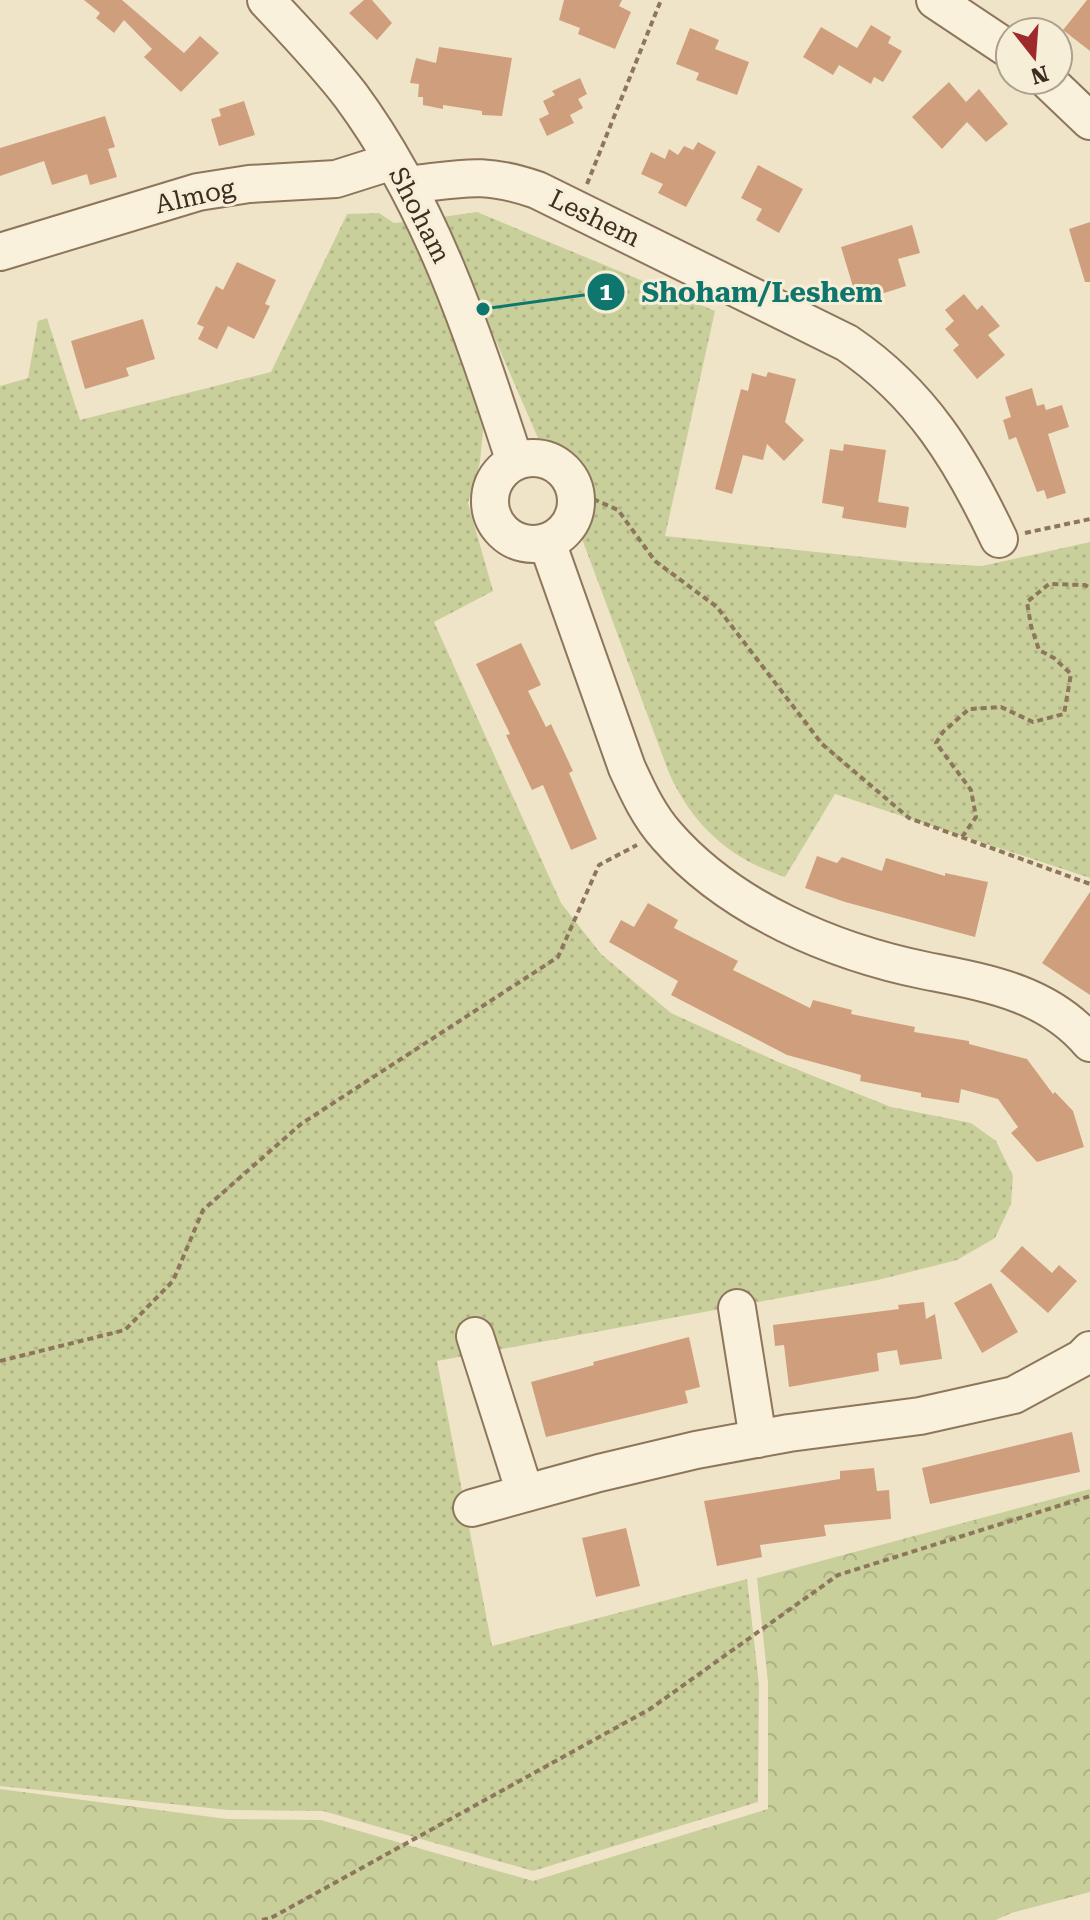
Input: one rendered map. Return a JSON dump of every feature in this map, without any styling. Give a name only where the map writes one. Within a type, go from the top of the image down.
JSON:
[{"type":"street","name":"Shoham","points":[[266,0],[350,96],[400,173],[439,248],[461,300],[515,462]]},
{"type":"street","points":[[935,0],[994,39]]},
{"type":"street","points":[[1064,96],[1090,121]]},
{"type":"street","name":"Leshem","points":[[400,173],[499,179],[537,190],[822,329],[871,359],[911,396],[945,440],[974,488],[999,539]]},
{"type":"street","name":"Almog","points":[[0,252],[198,192],[249,184],[400,173]]},
{"type":"street","points":[[533,458],[547,460],[570,478],[575,491],[576,506],[572,520],[564,531],[547,542],[524,544],[511,539],[492,518],[489,504],[496,477],[515,462],[533,458]]},
{"type":"street","points":[[547,542],[627,768],[643,803],[666,835],[694,864],[728,890],[805,932],[887,961],[965,977],[1027,995],[1079,1030],[1090,1043]]},
{"type":"street","points":[[737,1308],[758,1439]]},
{"type":"street","points":[[475,1336],[525,1493]]},
{"type":"street","points":[[472,1508],[648,1461],[758,1439],[920,1416],[1014,1395],[1082,1358],[1090,1350]]},
{"type":"path","points":[[577,209],[661,0]]},
{"type":"path","points":[[575,491],[618,510],[655,561],[717,607],[822,744],[909,818],[1090,884]]},
{"type":"path","points":[[999,539],[1090,519]]},
{"type":"path","points":[[962,837],[976,817],[971,790],[936,743],[943,732],[969,709],[1001,707],[1033,722],[1064,714],[1071,674],[1054,658],[1039,650],[1027,602],[1049,584],[1085,585],[1090,588]]},
{"type":"path","points":[[0,1361],[125,1330],[173,1281],[203,1210],[301,1124],[558,957],[599,865],[622,851],[666,835]]},
{"type":"path","points":[[262,1920],[271,1918],[650,1709],[838,1575],[1090,1496]]},
{"type":"green space","points":[[477,212],[715,311],[665,536],[911,562],[982,566],[1090,542],[1090,878],[835,794],[785,877],[747,861],[715,838],[702,824],[669,773],[584,544],[442,217]]},
{"type":"green space","points":[[379,213],[394,223],[413,221],[484,420],[480,462],[468,503],[493,591],[434,622],[561,903],[601,954],[671,1013],[776,1061],[891,1107],[971,1123],[996,1141],[1013,1176],[1011,1204],[995,1238],[957,1260],[878,1280],[437,1361],[492,1646],[747,1579],[759,1684],[758,1802],[533,1871],[323,1811],[228,1810],[0,1786],[0,386],[28,378],[38,321],[47,318],[80,420],[271,372],[347,214]]},
{"type":"green space","points":[[1090,1489],[1090,1892],[1011,1913],[996,1920],[0,1920],[0,1789],[227,1819],[321,1820],[533,1881],[768,1809],[768,1683],[757,1578]]},
{"type":"building","points":[[84,0],[122,0],[184,53],[200,36],[219,53],[181,92],[144,57],[152,49],[124,20],[114,33],[96,18],[100,13]]},
{"type":"building","points":[[364,0],[372,0],[392,23],[377,40],[349,13]]},
{"type":"building","points":[[564,0],[622,0],[619,6],[631,12],[615,49],[578,34],[580,28],[559,20]]},
{"type":"building","points":[[1090,0],[1090,51],[1074,39],[1074,16]]},
{"type":"building","points":[[871,25],[891,37],[888,43],[902,51],[883,82],[874,77],[871,84],[839,65],[833,75],[803,57],[821,27],[857,48]]},
{"type":"building","points":[[690,28],[719,40],[715,49],[749,62],[737,95],[696,80],[699,73],[676,64]]},
{"type":"building","points":[[439,47],[512,58],[502,116],[482,115],[482,111],[443,105],[443,109],[423,105],[423,97],[418,97],[419,84],[410,83],[416,58],[436,63]]},
{"type":"building","points":[[580,78],[587,94],[578,99],[583,108],[570,115],[574,123],[547,136],[539,119],[549,114],[543,101],[555,95],[552,91]]},
{"type":"building","points":[[949,82],[966,102],[979,89],[1008,124],[986,142],[967,122],[942,149],[912,117]]},
{"type":"building","points":[[244,101],[255,135],[219,146],[211,119],[221,116],[219,109]]},
{"type":"building","points":[[105,116],[115,147],[108,149],[117,177],[90,185],[87,174],[52,185],[44,161],[0,176],[0,148]]},
{"type":"building","points":[[698,142],[716,152],[686,207],[658,193],[663,184],[641,174],[651,152],[665,159],[669,149],[678,155],[684,146],[693,150]]},
{"type":"building","points":[[758,165],[803,189],[779,233],[756,220],[762,209],[741,198]]},
{"type":"building","points":[[1090,222],[1090,282],[1085,282],[1069,229]]},
{"type":"building","points":[[912,225],[920,253],[898,259],[906,286],[869,298],[866,287],[854,290],[841,247]]},
{"type":"building","points":[[237,262],[276,280],[265,304],[270,306],[254,339],[228,326],[217,349],[198,339],[204,327],[197,324],[216,286],[223,290]]},
{"type":"building","points":[[964,294],[977,310],[982,305],[1000,326],[988,335],[1005,355],[977,379],[953,350],[959,345],[945,329],[954,321],[945,310]]},
{"type":"building","points":[[143,319],[155,359],[126,368],[129,376],[85,389],[71,341]]},
{"type":"building","points":[[768,372],[796,379],[785,422],[804,440],[784,461],[767,444],[763,460],[743,455],[732,494],[715,489],[741,389],[748,391],[752,373],[766,377]]},
{"type":"building","points":[[1032,388],[1037,406],[1044,404],[1046,410],[1062,405],[1069,427],[1048,434],[1066,493],[1047,499],[1044,490],[1037,492],[1016,437],[1009,440],[1003,420],[1011,417],[1005,397]]},
{"type":"building","points":[[844,444],[886,450],[878,502],[909,507],[906,528],[842,518],[844,507],[822,503],[830,449],[843,451]]},
{"type":"building","points":[[521,643],[541,685],[528,691],[546,727],[551,724],[573,771],[569,773],[597,839],[571,850],[543,785],[532,790],[506,735],[510,734],[476,664]]},
{"type":"building","points":[[817,856],[837,863],[842,857],[882,871],[886,858],[945,876],[945,873],[988,882],[975,937],[805,888]]},
{"type":"building","points":[[1090,892],[1090,995],[1042,963]]},
{"type":"building","points":[[648,903],[678,920],[674,928],[738,961],[733,970],[810,1008],[813,1000],[852,1010],[851,1014],[915,1027],[914,1032],[969,1041],[969,1044],[1027,1059],[1053,1094],[1055,1092],[1073,1111],[1084,1147],[1037,1162],[1011,1133],[1018,1127],[998,1099],[961,1089],[959,1103],[860,1081],[861,1075],[787,1055],[671,995],[678,981],[609,942],[621,920],[634,927]]},
{"type":"building","points":[[1022,1246],[1052,1273],[1059,1265],[1077,1281],[1048,1313],[1000,1271]]},
{"type":"building","points":[[991,1283],[1018,1332],[982,1353],[954,1303]]},
{"type":"building","points":[[924,1302],[926,1319],[935,1314],[942,1359],[900,1365],[897,1350],[877,1353],[879,1371],[789,1387],[784,1345],[775,1346],[773,1325],[899,1309],[898,1305]]},
{"type":"building","points":[[689,1337],[700,1387],[685,1391],[688,1403],[546,1437],[531,1382]]},
{"type":"building","points":[[1072,1432],[1080,1472],[930,1504],[922,1468]]},
{"type":"building","points":[[874,1468],[877,1491],[889,1490],[891,1519],[824,1525],[826,1536],[760,1545],[762,1557],[717,1566],[704,1501],[840,1479],[840,1471]]},
{"type":"building","points":[[626,1528],[640,1586],[596,1597],[582,1538]]},
{"type":"place","name":"Shoham/Leshem","points":[[483,309]]}]
